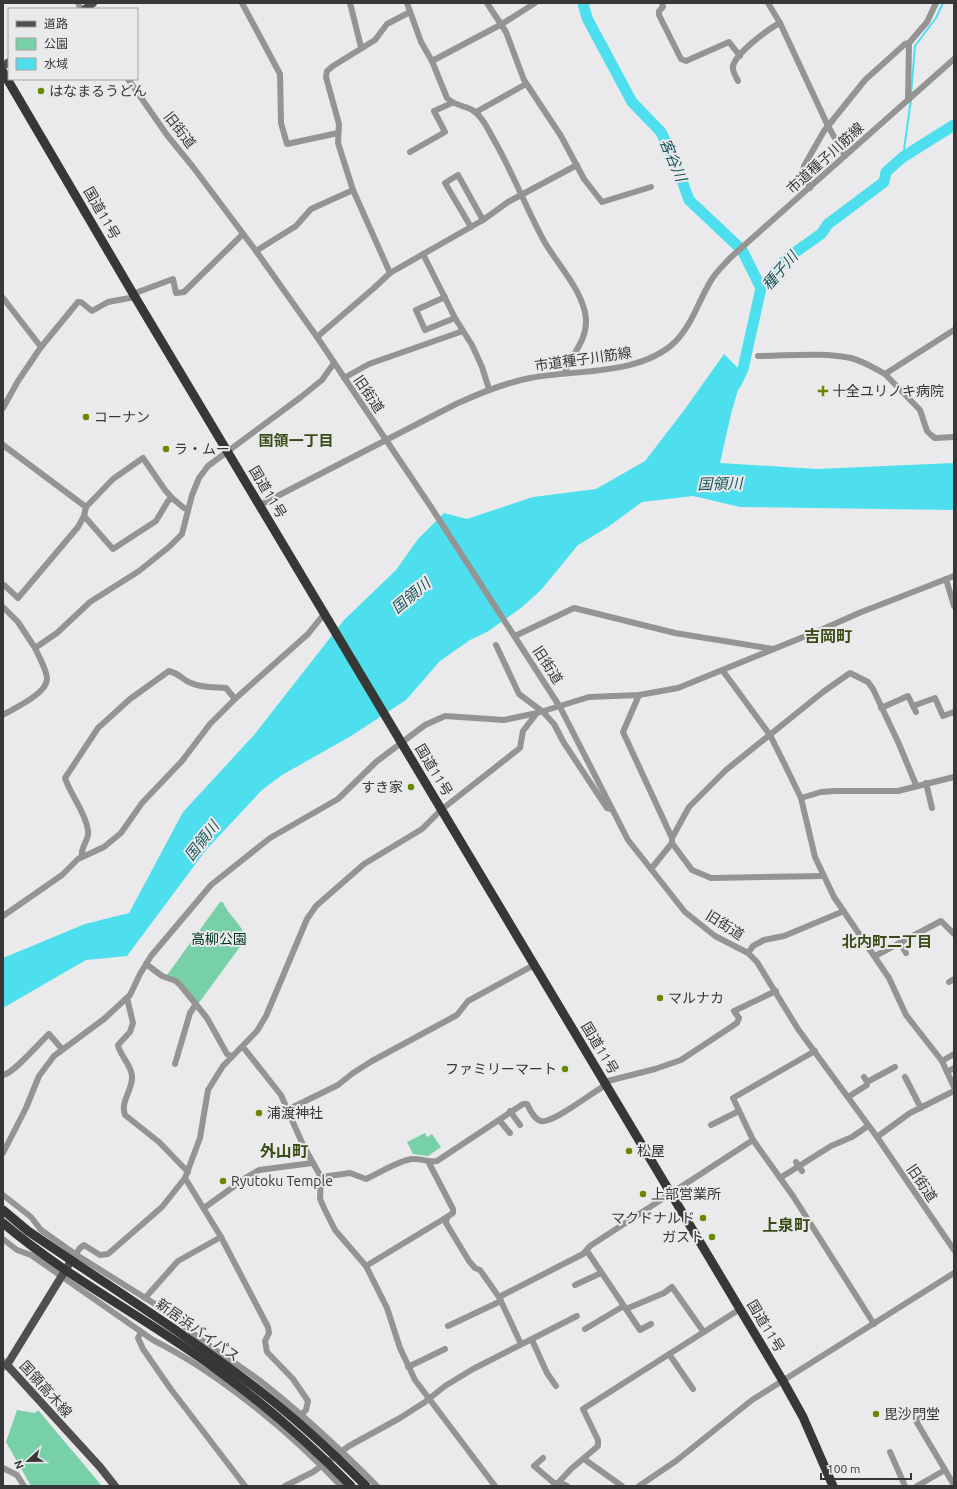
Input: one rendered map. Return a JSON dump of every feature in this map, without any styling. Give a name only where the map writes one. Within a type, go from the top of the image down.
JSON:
[{"type":"highway","name":"国道11号","points":[[3,72],[134,297],[260,505],[783,1381],[803,1417],[833,1486]]},
{"type":"highway","name":"新居浜バイパス","points":[[3,1210],[28,1231],[73,1257],[222,1363],[339,1454],[366,1486]]},
{"type":"highway","name":"新居浜バイパス","points":[[3,1223],[63,1274],[215,1368],[292,1430],[324,1464],[351,1486]]},
{"type":"main road","name":"国領高木線","points":[[73,1257],[4,1365],[100,1467],[115,1486]]},
{"type":"street","points":[[242,3],[280,74],[281,123],[287,144],[338,133]]},
{"type":"street","points":[[350,3],[361,47]]},
{"type":"street","points":[[407,3],[420,42],[432,61],[447,98],[452,103],[473,109],[476,112],[506,162],[544,240],[584,306],[586,320],[585,336],[570,360],[565,372]]},
{"type":"street","points":[[487,3],[502,24],[511,43],[516,63],[526,84],[561,136],[584,179],[602,202],[651,187]]},
{"type":"street","points":[[432,61],[502,24],[535,3]]},
{"type":"street","points":[[662,3],[663,7],[659,11],[659,15],[681,59],[686,61],[729,42],[740,56]]},
{"type":"street","points":[[768,3],[780,23],[828,126],[845,156]]},
{"type":"street","points":[[810,188],[803,172],[804,166],[828,126],[865,80],[905,44],[909,43],[927,22],[936,3]]},
{"type":"street","points":[[390,272],[353,190],[338,143],[338,118],[327,88],[326,78],[327,71],[361,47],[375,40],[387,24],[410,12]]},
{"type":"street","points":[[738,81],[733,66],[740,56],[763,32],[780,23]]},
{"type":"street","points":[[908,99],[909,43]]},
{"type":"street","name":"市道種子川筋線","points":[[260,505],[489,389],[531,378],[565,372],[624,366],[644,362],[661,353],[676,341],[688,326],[712,278],[730,258],[954,58]]},
{"type":"street","name":"旧街道","points":[[129,80],[167,135],[256,251],[317,337],[433,510],[560,707],[628,840],[685,912],[715,936],[748,953],[757,962],[798,1029],[848,1097],[954,1250]]},
{"type":"street","points":[[476,112],[526,84]]},
{"type":"street","points":[[410,152],[445,132],[434,111],[452,103]]},
{"type":"street","points":[[317,337],[374,288],[390,272],[483,220],[497,208],[577,165]]},
{"type":"street","points":[[471,227],[445,183],[458,175],[483,220]]},
{"type":"street","points":[[256,251],[296,226],[311,209],[353,190]]},
{"type":"street","points":[[3,408],[18,381],[41,347],[78,302],[81,302],[92,311],[108,302],[134,297],[138,292],[173,279],[176,293],[184,292],[243,234]]},
{"type":"street","points":[[423,254],[455,318],[482,367],[489,389]]},
{"type":"street","points":[[445,297],[416,310],[425,330],[455,318]]},
{"type":"street","points":[[3,298],[41,347]]},
{"type":"street","points":[[885,374],[954,330]]},
{"type":"street","points":[[344,378],[369,364],[463,331]]},
{"type":"street","points":[[758,356],[829,356],[852,359],[866,364],[885,374],[920,410],[927,431],[931,435],[935,438],[954,437]]},
{"type":"street","points":[[35,648],[57,634],[90,602],[139,571],[169,547],[185,529],[188,510],[199,478],[208,466],[228,453],[316,384],[334,363]]},
{"type":"street","points":[[3,445],[86,507]]},
{"type":"street","points":[[3,586],[4,585],[18,598],[78,527],[84,516],[86,507],[113,479],[143,458],[165,490],[172,498],[188,510]]},
{"type":"street","points":[[84,516],[113,549],[156,520],[168,500],[172,498]]},
{"type":"street","points":[[3,1153],[26,1108],[39,1076],[54,1056],[104,1019],[127,998],[134,988],[146,964],[199,896],[210,885],[270,838],[338,799],[399,739],[445,716],[504,720],[560,707],[590,697],[638,695],[678,688],[954,576]]},
{"type":"street","points":[[946,579],[953,603]]},
{"type":"street","points":[[3,607],[18,622],[35,648],[47,677],[46,686],[37,694],[3,715]]},
{"type":"street","points":[[514,634],[574,608],[675,633],[772,649]]},
{"type":"street","points":[[3,916],[62,875],[82,857],[104,847],[121,833],[142,803],[182,761],[210,724],[235,699],[326,617]]},
{"type":"street","points":[[496,645],[519,694],[554,724],[564,743],[607,808],[611,809]]},
{"type":"street","points":[[82,857],[83,845],[88,837],[88,831],[82,812],[65,778],[98,728],[130,699],[169,671],[179,674],[189,683],[226,688],[235,699]]},
{"type":"street","points":[[723,671],[770,735],[801,798],[815,857],[834,897],[889,978],[906,1015],[942,1061],[954,1087]]},
{"type":"street","points":[[651,870],[672,841],[689,807],[726,770],[823,692],[850,673],[868,682],[899,744],[916,785]]},
{"type":"street","points":[[638,695],[623,732],[672,841],[692,870],[711,878],[823,876]]},
{"type":"street","points":[[881,708],[908,696],[916,712]]},
{"type":"street","points":[[913,706],[935,698],[943,716],[954,712]]},
{"type":"street","points":[[73,1257],[84,1246],[100,1255],[108,1254],[162,1207],[186,1175],[200,1138],[208,1090],[232,1056],[243,1047],[257,1031],[266,1016],[307,919],[316,906],[364,864],[422,829],[441,810],[520,748],[523,730],[540,712]]},
{"type":"street","points":[[801,798],[821,792],[834,791],[888,792],[954,777]]},
{"type":"street","points":[[926,783],[932,808]]},
{"type":"street","points":[[748,953],[753,946],[764,940],[784,936],[844,911]]},
{"type":"street","points":[[875,956],[941,921],[954,934]]},
{"type":"street","points":[[900,943],[906,953]]},
{"type":"street","points":[[146,964],[162,976],[176,981],[207,1018],[227,1054],[232,1056]]},
{"type":"street","points":[[287,1110],[332,1088],[372,1061],[457,1015],[468,1001],[534,965]]},
{"type":"street","points":[[321,1177],[350,1173],[366,1179],[407,1160],[414,1159],[429,1163],[437,1161],[499,1120],[510,1111],[523,1104],[527,1104],[536,1118],[540,1121],[545,1121],[561,1115],[605,1084],[681,1060],[737,1023],[739,1018],[734,1011],[776,991]]},
{"type":"street","points":[[127,998],[133,1023],[130,1032],[118,1045],[132,1074],[132,1081],[123,1110],[125,1115],[159,1142],[186,1175],[221,1237],[268,1327],[269,1333],[265,1341],[268,1352],[293,1379],[308,1401],[306,1410],[301,1415]]},
{"type":"street","points":[[175,1064],[190,1013],[196,1004]]},
{"type":"street","points":[[3,1075],[18,1065],[49,1034],[62,1049]]},
{"type":"street","points":[[243,1047],[281,1095],[312,1163],[321,1177],[320,1199],[325,1210],[335,1230],[366,1266],[387,1308],[400,1348],[415,1380],[495,1486]]},
{"type":"street","points":[[815,1051],[733,1098],[753,1140],[780,1178],[874,1324]]},
{"type":"street","points":[[942,1061],[954,1054]]},
{"type":"street","points":[[848,1097],[867,1085],[866,1079],[890,1067]]},
{"type":"street","points":[[947,1072],[954,1068]]},
{"type":"street","points":[[905,1076],[921,1108]]},
{"type":"street","points":[[876,1137],[910,1113],[954,1091]]},
{"type":"street","points":[[510,1111],[520,1125]]},
{"type":"street","points":[[711,1125],[739,1111]]},
{"type":"street","points":[[499,1120],[510,1133]]},
{"type":"street","points":[[780,1178],[799,1166],[816,1159],[838,1141],[868,1126]]},
{"type":"street","points":[[448,1326],[457,1326],[471,1313],[549,1273],[587,1251],[590,1246],[753,1140]]},
{"type":"street","points":[[204,1208],[246,1177],[259,1170],[312,1163]]},
{"type":"street","points":[[366,1266],[453,1213],[453,1209],[429,1163]]},
{"type":"street","points":[[3,1195],[31,1217],[41,1230],[73,1257],[174,1316],[186,1329],[240,1366],[301,1415],[339,1454],[376,1486]]},
{"type":"street","points":[[447,1217],[446,1223],[468,1261],[475,1268],[480,1270],[500,1299],[521,1344]]},
{"type":"street","points":[[145,1298],[178,1261],[221,1237]]},
{"type":"street","points":[[3,1239],[16,1250],[31,1255],[63,1274],[141,1332],[207,1372],[251,1405],[324,1464],[341,1486]]},
{"type":"street","points":[[587,1251],[640,1330],[651,1324]]},
{"type":"street","points":[[575,1285],[601,1273]]},
{"type":"street","points":[[639,1486],[676,1461],[752,1400],[954,1273]]},
{"type":"street","points":[[585,1329],[624,1308],[664,1293],[672,1287],[703,1331]]},
{"type":"street","points":[[558,1483],[571,1469],[598,1446],[598,1440],[583,1409],[703,1331],[740,1310]]},
{"type":"street","points":[[285,1486],[400,1418],[473,1368],[532,1340],[577,1316]]},
{"type":"street","points":[[141,1332],[138,1338],[143,1349],[170,1388],[245,1486]]},
{"type":"street","points":[[532,1340],[547,1373],[556,1386]]},
{"type":"street","points":[[408,1367],[445,1348]]},
{"type":"street","points":[[669,1354],[693,1389]]},
{"type":"street","points":[[932,1410],[916,1421],[954,1484]]},
{"type":"street","points":[[890,1452],[905,1486]]},
{"type":"street","points":[[542,1458],[534,1466],[554,1483],[566,1486]]},
{"type":"street","points":[[584,1459],[622,1486]]},
{"type":"street","points":[[3,1468],[17,1475],[24,1486]]},
{"type":"street","points":[[917,1486],[945,1470]]},
{"type":"green space","name":"高柳公園","points":[[220,902],[223,902],[228,912],[242,929],[245,940],[198,1004],[167,975]]},
{"type":"green space","points":[[425,1133],[427,1137],[432,1134],[441,1147],[428,1156],[413,1154],[407,1142]]},
{"type":"green space","points":[[17,1410],[35,1413],[38,1410],[102,1486],[31,1486],[6,1442]]},
{"type":"water","name":"国領川","points":[[724,354],[743,373],[731,414],[720,463],[817,469],[954,463],[954,510],[740,507],[693,496],[642,502],[608,527],[578,545],[541,590],[521,608],[487,632],[470,640],[440,661],[406,700],[351,736],[282,775],[262,790],[206,850],[127,956],[86,960],[3,1008],[3,958],[85,924],[129,913],[183,812],[254,735],[344,620],[396,570],[418,539],[444,513],[467,519],[533,497],[596,489],[645,461],[685,409]]},
{"type":"waterway","name":"客谷川","points":[[583,3],[587,18],[632,102],[661,132],[675,161],[689,200],[742,250],[761,288]]},
{"type":"waterway","points":[[911,95],[915,46],[936,18],[943,3]]},
{"type":"waterway","points":[[903,157],[911,99]]},
{"type":"waterway","name":"種子川","points":[[736,384],[743,369],[761,288],[787,258],[821,234],[828,224],[884,182],[886,172],[903,157],[954,125]]},
{"type":"place","name":"はなまるうどん","points":[[41,91]]},
{"type":"place","name":"十全ユリノキ病院","points":[[823,391]]},
{"type":"place","name":"コーナン","points":[[86,417]]},
{"type":"place","name":"ラ・ムー","points":[[166,449]]},
{"type":"place","name":"すき家","points":[[411,787]]},
{"type":"place","name":"マルナカ","points":[[660,998]]},
{"type":"place","name":"ファミリーマート","points":[[565,1069]]},
{"type":"place","name":"浦渡神社","points":[[259,1113]]},
{"type":"place","name":"松屋","points":[[629,1151]]},
{"type":"place","name":"Ryutoku Temple","points":[[223,1181]]},
{"type":"place","name":"上部営業所","points":[[643,1194]]},
{"type":"place","name":"マクドナルド","points":[[703,1218]]},
{"type":"place","name":"ガスト","points":[[712,1237]]},
{"type":"place","name":"毘沙門堂","points":[[876,1414]]},
{"type":"district","name":"国領一丁目","points":[[296,441]]},
{"type":"district","name":"吉岡町","points":[[828,636]]},
{"type":"district","name":"北内町二丁目","points":[[887,942]]},
{"type":"district","name":"外山町","points":[[284,1151]]},
{"type":"district","name":"上泉町","points":[[786,1225]]}]
